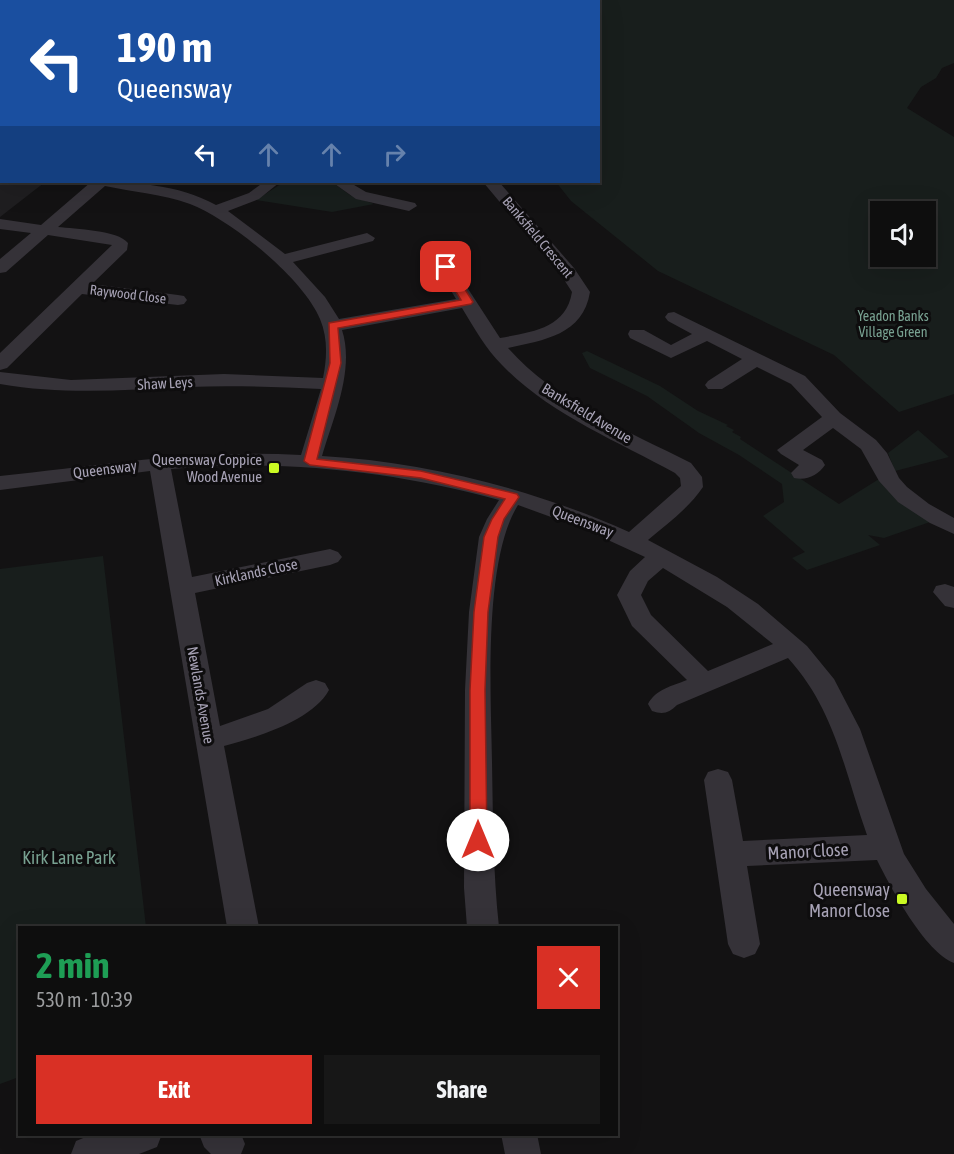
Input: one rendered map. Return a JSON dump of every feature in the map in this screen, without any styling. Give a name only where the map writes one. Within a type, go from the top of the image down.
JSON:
[{"type":"street","points":[[0,268],[99,183]]},
{"type":"street","points":[[116,183],[164,191],[216,210],[231,219],[318,297],[333,326],[336,355],[331,384],[310,461]]},
{"type":"street","points":[[216,210],[254,195],[272,183]]},
{"type":"street","points":[[342,183],[361,196],[409,206]]},
{"type":"street","name":"Banksfield Crescent","points":[[492,183],[568,272],[581,292],[576,312],[557,328],[496,345]]},
{"type":"street","points":[[0,224],[45,230]]},
{"type":"street","name":"Raywood Close","points":[[0,364],[121,246],[112,239],[45,230]]},
{"type":"street","points":[[279,260],[362,233]]},
{"type":"street","name":"Banksfield Avenue","points":[[442,262],[509,361],[566,403],[683,468],[691,477],[692,487],[682,499],[632,541]]},
{"type":"street","name":"Raywood Close","points":[[79,288],[178,300]]},
{"type":"street","points":[[333,326],[468,302]]},
{"type":"street","points":[[674,317],[803,384],[834,418],[870,445],[893,485],[907,499],[954,527]]},
{"type":"street","points":[[637,334],[670,352],[706,334]]},
{"type":"street","points":[[715,385],[756,359]]},
{"type":"street","name":"Shaw Leys","points":[[0,378],[37,384],[78,386],[190,381],[331,384]]},
{"type":"street","points":[[802,472],[814,465],[788,450],[834,418]]},
{"type":"street","name":"Queensway","points":[[0,483],[159,463],[261,459],[310,461],[421,475],[512,497],[570,516],[632,541],[735,600],[761,619],[810,666],[833,699],[851,734],[886,847],[912,896],[954,948]]},
{"type":"street","name":"Newlands Avenue","points":[[159,463],[243,926]]},
{"type":"street","points":[[483,926],[479,888],[478,828],[478,690],[481,612],[491,537],[498,519],[512,497]]},
{"type":"street","points":[[661,556],[638,578],[629,595],[641,620],[697,674]]},
{"type":"street","name":"Kirklands Close","points":[[182,587],[330,557]]},
{"type":"street","points":[[661,704],[668,698],[791,647]]},
{"type":"street","points":[[209,739],[258,727],[295,707],[316,690]]},
{"type":"street","points":[[718,780],[744,944]]},
{"type":"street","name":"Manor Close","points":[[730,854],[886,847]]},
{"type":"street","points":[[96,1148],[137,1136]]},
{"type":"street","points":[[519,1136],[523,1154]]},
{"type":"shaded area","points":[[0,183],[44,183],[0,217]]},
{"type":"green space","name":"Yeadon Banks Village Green","points":[[600,0],[954,0],[954,63],[942,68],[936,78],[921,87],[907,108],[954,137],[954,394],[899,412],[834,355],[658,271],[571,201],[557,183],[600,183]]},
{"type":"green space","points":[[282,183],[333,183],[350,195],[374,204],[332,212],[256,200]]},
{"type":"green space","points":[[587,351],[660,386],[698,411],[728,425],[726,426],[734,430],[732,432],[741,437],[740,439],[839,504],[879,479],[930,522],[884,538],[868,535],[880,545],[807,570],[792,558],[805,552],[763,516],[784,502],[782,484],[739,455],[699,433],[647,396],[590,368],[582,353]]},
{"type":"green space","points":[[918,430],[949,457],[895,471],[888,453]]},
{"type":"green space","name":"Kirk Lane Park","points":[[103,556],[146,926],[18,926],[18,1077],[0,1084],[0,569]]},
{"type":"place","name":"Queensway Coppice Wood Avenue","points":[[274,468]]},
{"type":"place","name":"Queensway Manor Close","points":[[902,899]]},
{"type":"route","points":[[446,267],[468,302],[333,326],[336,347],[335,363],[310,461],[421,475],[512,497],[498,519],[491,537],[481,612],[478,690],[478,840]]}]
